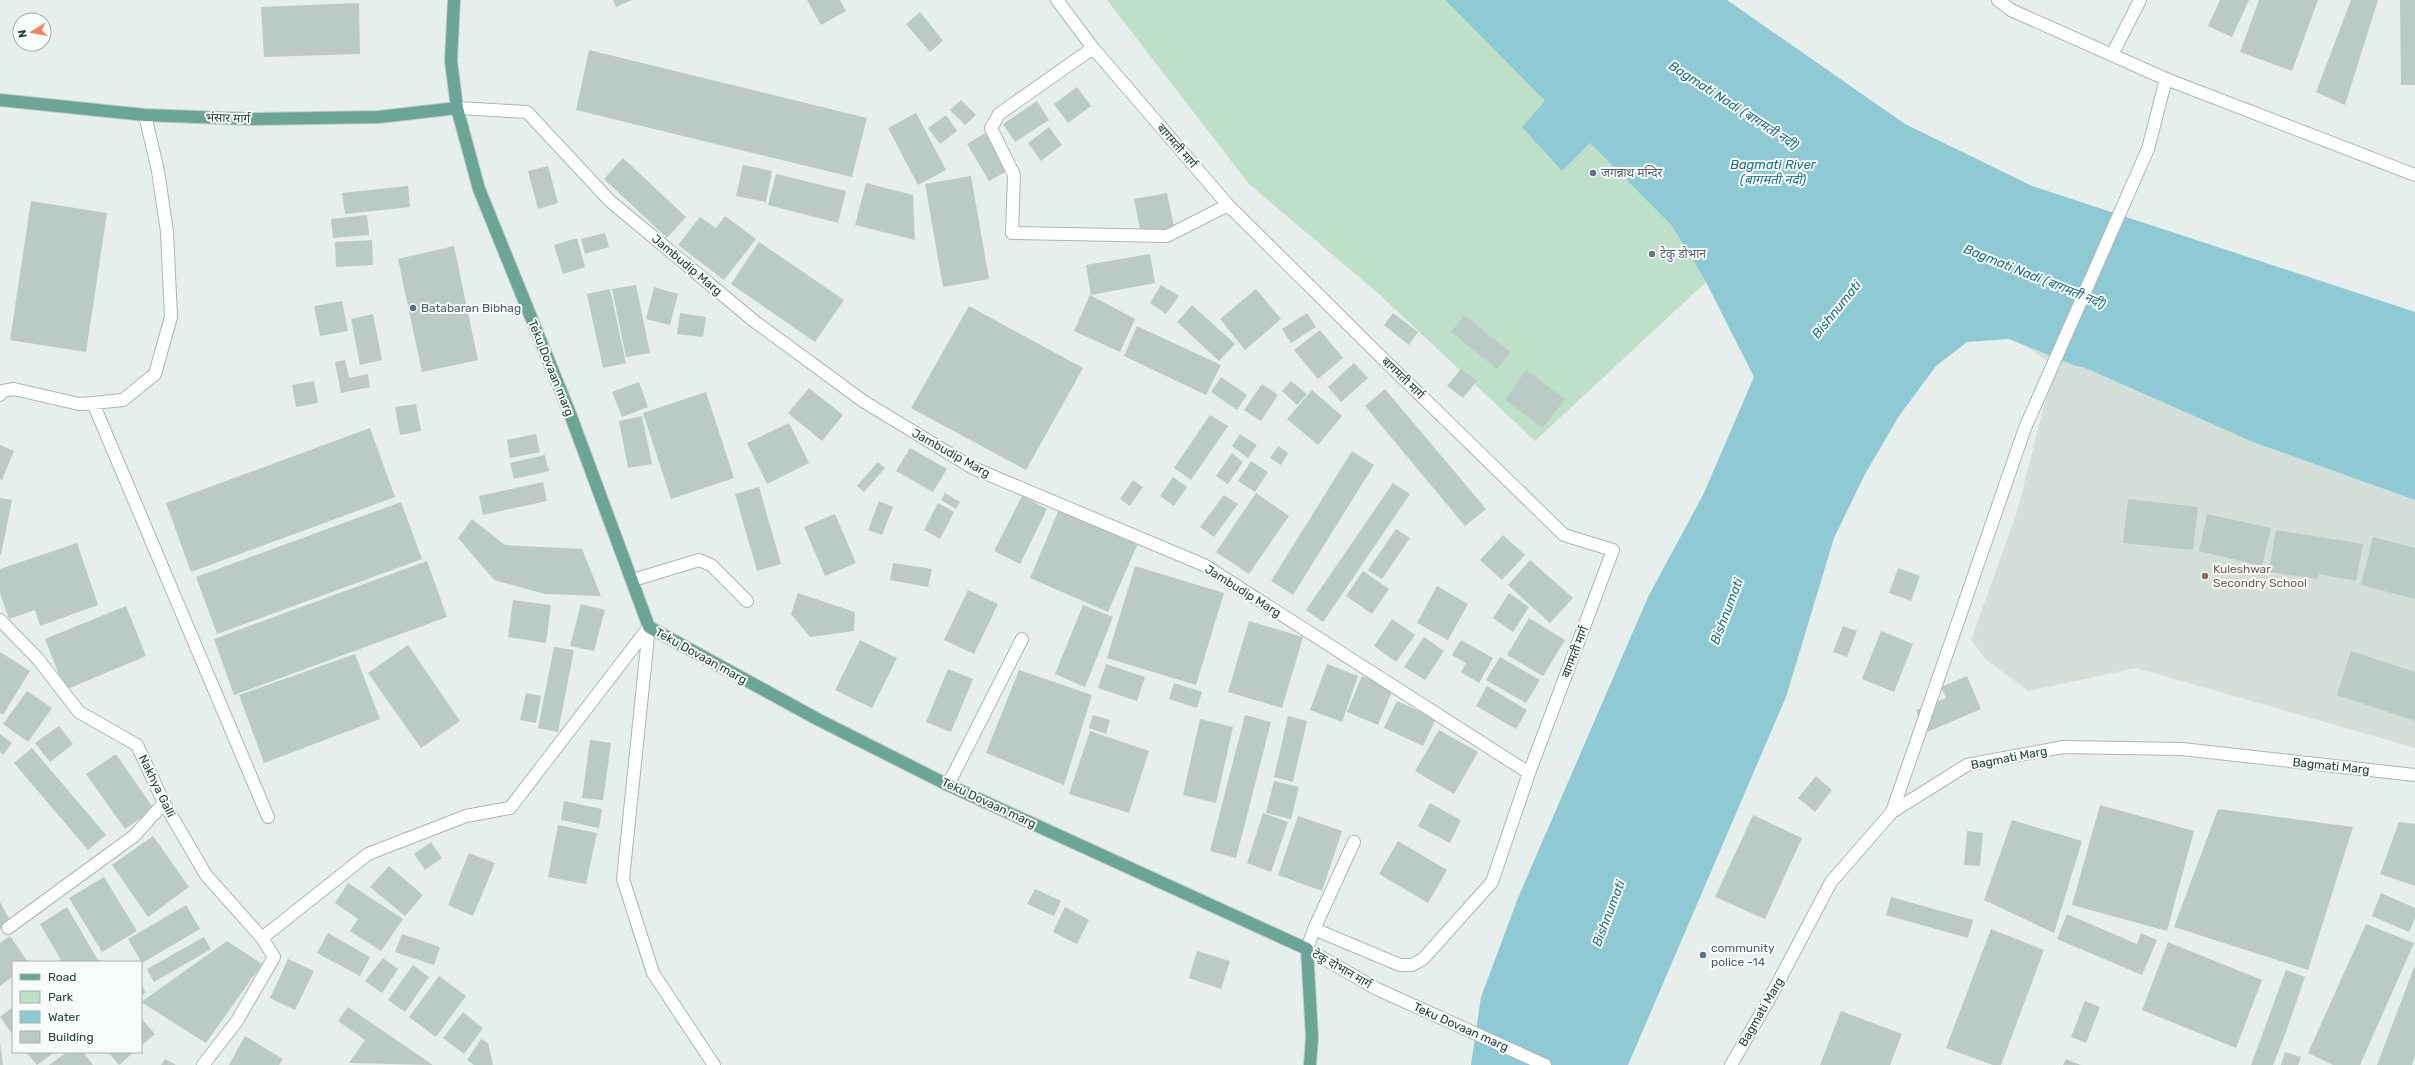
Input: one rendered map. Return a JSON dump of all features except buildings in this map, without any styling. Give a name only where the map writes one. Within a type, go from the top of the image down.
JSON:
[{"type":"main road","name":"Teku Dovaan marg","points":[[454,0],[451,61],[457,108],[479,189],[569,411],[633,580],[649,627],[819,720],[948,785],[1307,949]]},
{"type":"main road","name":"भंसार मार्ग","points":[[0,100],[145,115],[250,119],[379,117],[457,108]]},
{"type":"main road","points":[[1307,949],[1312,1037],[1310,1065]]},
{"type":"street","name":"बागमती मार्ग","points":[[1057,0],[1093,48],[1228,205],[1377,354],[1564,535],[1613,550],[1529,773]]},
{"type":"street","points":[[1998,0],[2011,10],[2166,79],[2415,175]]},
{"type":"street","points":[[2112,55],[2140,0]]},
{"type":"street","points":[[1093,48],[999,114],[991,128],[1014,175],[1012,233],[1166,236],[1228,205]]},
{"type":"street","points":[[1892,812],[2025,428],[2148,149],[2166,79]]},
{"type":"street","name":"Jambudip Marg","points":[[457,108],[526,112],[610,200],[754,322],[863,402],[973,468],[1204,566],[1529,773]]},
{"type":"street","points":[[0,395],[3,391],[14,389],[79,404],[123,400],[154,374],[171,317],[167,232],[158,170],[145,115]]},
{"type":"street","points":[[93,403],[268,817]]},
{"type":"street","points":[[633,580],[699,560],[711,565],[747,601]]},
{"type":"street","name":"Nakhya Galli","points":[[0,620],[38,659],[79,712],[137,745],[164,803],[206,875],[262,938],[274,957],[237,1021],[203,1065]]},
{"type":"street","points":[[262,938],[368,854],[466,816],[510,808],[649,627]]},
{"type":"street","points":[[649,627],[623,879],[653,972],[714,1065]]},
{"type":"street","points":[[948,785],[1022,639]]},
{"type":"street","name":"Bagmati Marg","points":[[1731,1065],[1772,994],[1831,882],[1892,812],[1967,765],[2063,747],[2182,749],[2415,775]]},
{"type":"street","points":[[1314,929],[1400,964],[1412,965],[1423,959],[1492,882],[1529,773]]},
{"type":"street","points":[[8,928],[134,836],[164,803]]},
{"type":"street","points":[[1307,949],[1314,929],[1354,842]]},
{"type":"street","name":"टेकु दोभान मार्ग","points":[[1307,949],[1377,990]]},
{"type":"street","name":"Teku Dovaan marg","points":[[1377,990],[1545,1065]]},
{"type":"shaded area","name":"Kuleshwar Secondry School","points":[[2022,343],[2083,367],[2253,442],[2415,500],[2415,748],[2136,668],[2028,691],[1985,659],[1971,640],[2017,512],[2054,366]]},
{"type":"green space","points":[[1107,0],[1445,0],[1545,101],[1562,171],[1590,143],[1672,226],[1706,282],[1535,441],[1379,294],[1249,184]]},
{"type":"water","points":[[1445,0],[1727,0],[1905,124],[2032,186],[2415,312],[2415,500],[2253,442],[2083,367],[2076,366],[2009,339],[1967,342],[1936,366],[1899,416],[1865,474],[1834,538],[1786,697],[1628,1065],[1471,1065],[1481,997],[1518,898],[1648,597],[1703,495],[1754,377],[1706,282],[1672,226],[1590,143],[1562,171],[1522,127],[1545,101]]},
{"type":"place","name":"जगन्नाथ मन्दिर","points":[[1593,173]]},
{"type":"place","name":"टेकु डोभान","points":[[1652,254]]},
{"type":"place","name":"Batabaran Bibhag","points":[[413,308]]},
{"type":"place","name":"Kuleshwar Secondry School","points":[[2205,576]]},
{"type":"place","name":"community police -14","points":[[1703,955]]},
{"type":"water label","name":"Bagmati Nadi (बागमती नदी)","points":[[1734,105]]},
{"type":"water label","name":"Bagmati River (बागमती नदी)","points":[[1773,172]]},
{"type":"water label","name":"Bagmati Nadi (बागमती नदी)","points":[[2035,276]]},
{"type":"water label","name":"Bishnumati","points":[[1836,309]]},
{"type":"water label","name":"Bishnumati","points":[[1726,611]]},
{"type":"water label","name":"Bishnumati","points":[[1608,913]]}]
